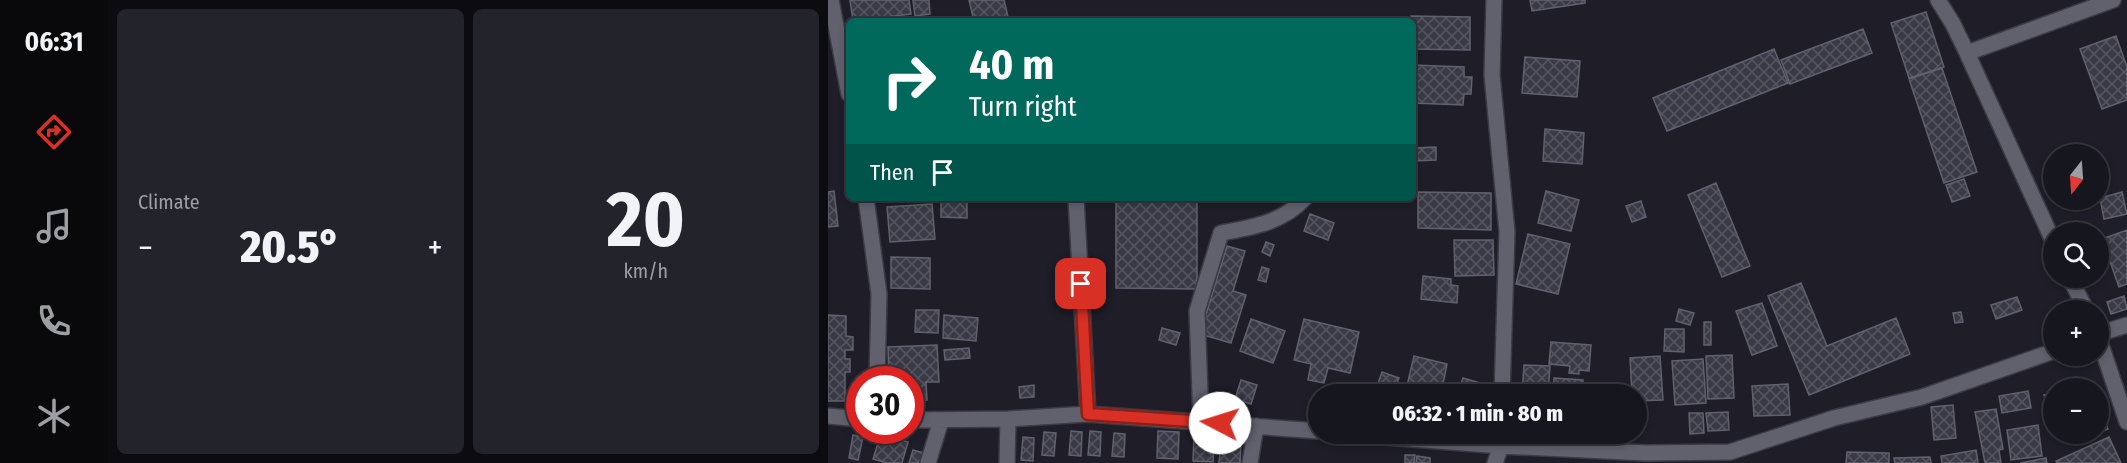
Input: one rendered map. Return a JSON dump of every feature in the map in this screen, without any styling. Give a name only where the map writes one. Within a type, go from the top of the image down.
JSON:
[{"type":"street","points":[[831,0],[846,78]]},
{"type":"street","points":[[1494,0],[1492,75],[1507,232],[1502,384]]},
{"type":"street","points":[[1938,0],[1967,53],[2044,222]]},
{"type":"street","points":[[1967,53],[2114,0]]},
{"type":"street","points":[[866,201],[879,294],[877,366]]},
{"type":"street","points":[[1076,201],[1088,414]]},
{"type":"street","points":[[1201,421],[1197,311],[1221,233],[1268,224],[1295,209],[1302,201]]},
{"type":"street","points":[[2109,331],[2127,325]]},
{"type":"street","points":[[1533,444],[1646,458],[1730,452],[1834,418],[1922,398],[2043,355]]},
{"type":"street","points":[[2108,366],[2127,422]]},
{"type":"street","points":[[924,420],[1008,419],[1088,414],[1308,430]]},
{"type":"street","points":[[828,416],[846,417]]},
{"type":"street","points":[[1007,463],[1008,419]]},
{"type":"street","points":[[928,463],[941,421]]},
{"type":"street","points":[[1250,463],[1256,426]]},
{"type":"street","points":[[1495,463],[1500,444]]},
{"type":"building","points":[[850,0],[909,0],[911,14],[853,18]]},
{"type":"building","points":[[913,0],[929,0],[930,14],[915,16]]},
{"type":"building","points":[[969,0],[1004,0],[1008,18],[973,18]]},
{"type":"building","points":[[1530,0],[1585,0],[1585,3],[1532,11]]},
{"type":"building","points":[[1926,12],[1944,67],[1909,78],[1891,23]]},
{"type":"building","points":[[1411,16],[1470,17],[1470,50],[1416,49],[1416,18],[1411,18]]},
{"type":"building","points":[[1863,29],[1872,53],[1790,84],[1781,60]]},
{"type":"building","points":[[2116,36],[2127,67],[2127,100],[2102,109],[2080,49]]},
{"type":"building","points":[[1774,49],[1788,83],[1667,131],[1653,98]]},
{"type":"building","points":[[1525,57],[1580,61],[1577,97],[1522,93]]},
{"type":"building","points":[[1416,65],[1464,67],[1464,77],[1472,77],[1471,94],[1464,94],[1463,105],[1416,103]]},
{"type":"building","points":[[1942,68],[1977,172],[1944,183],[1909,79]]},
{"type":"building","points":[[1545,129],[1584,133],[1582,164],[1543,161]]},
{"type":"building","points":[[1436,147],[1436,160],[1416,161],[1416,148]]},
{"type":"building","points":[[1964,179],[1970,196],[1952,202],[1946,185]]},
{"type":"building","points":[[1716,183],[1750,266],[1722,277],[1688,195]]},
{"type":"building","points":[[834,191],[838,226],[828,227],[828,192]]},
{"type":"building","points":[[1546,191],[1579,200],[1571,231],[1538,223]]},
{"type":"building","points":[[1418,192],[1491,193],[1491,230],[1418,228]]},
{"type":"building","points":[[2122,192],[2127,214],[2104,219],[2102,210],[2109,210],[2109,196]]},
{"type":"building","points":[[941,201],[967,201],[967,218],[941,217]]},
{"type":"building","points":[[1116,201],[1197,201],[1197,289],[1116,288]]},
{"type":"building","points":[[1641,201],[1646,217],[1632,222],[1626,206]]},
{"type":"building","points":[[932,204],[935,239],[890,242],[887,207]]},
{"type":"building","points":[[1310,214],[1334,223],[1328,240],[1304,231]]},
{"type":"building","points":[[2127,230],[2127,284],[2119,287],[2109,259],[2109,236]]},
{"type":"building","points":[[1528,234],[1570,244],[1558,294],[1516,284]]},
{"type":"building","points":[[1454,240],[1493,240],[1494,275],[1455,276]]},
{"type":"building","points":[[1266,242],[1274,245],[1270,256],[1262,252]]},
{"type":"building","points":[[1227,246],[1245,251],[1233,291],[1246,295],[1231,343],[1200,334]]},
{"type":"building","points":[[891,257],[930,258],[930,289],[891,288]]},
{"type":"building","points":[[1262,267],[1269,269],[1266,282],[1258,280]]},
{"type":"building","points":[[1423,276],[1451,279],[1451,285],[1458,286],[1457,303],[1421,299]]},
{"type":"building","points":[[1801,283],[1827,346],[1896,318],[1910,354],[1809,395],[1768,296]]},
{"type":"building","points":[[2124,296],[2127,309],[2111,314],[2109,301]]},
{"type":"building","points":[[2017,297],[2022,310],[1996,319],[1991,305]]},
{"type":"building","points":[[1762,303],[1777,346],[1752,355],[1736,311]]},
{"type":"building","points":[[1679,309],[1694,313],[1690,325],[1676,321]]},
{"type":"building","points":[[916,310],[939,310],[938,333],[915,332]]},
{"type":"building","points":[[1961,312],[1963,322],[1955,323],[1953,313]]},
{"type":"building","points":[[828,315],[846,316],[846,336],[853,337],[853,350],[845,350],[845,359],[850,359],[850,366],[846,366],[845,372],[845,401],[828,401]]},
{"type":"building","points":[[944,315],[978,318],[976,341],[943,338]]},
{"type":"building","points":[[1251,319],[1285,331],[1273,363],[1240,351]]},
{"type":"building","points":[[1304,319],[1359,332],[1350,373],[1328,368],[1324,383],[1308,380],[1311,364],[1294,360]]},
{"type":"building","points":[[1704,322],[1711,322],[1711,345],[1704,345]]},
{"type":"building","points":[[1162,328],[1180,333],[1176,345],[1159,340]]},
{"type":"building","points":[[1665,329],[1684,329],[1684,352],[1664,351]]},
{"type":"building","points":[[1551,342],[1591,345],[1589,371],[1579,370],[1579,374],[1569,373],[1570,366],[1549,364]]},
{"type":"building","points":[[937,345],[939,382],[926,382],[927,400],[924,400],[924,366],[889,366],[888,347]]},
{"type":"building","points":[[969,348],[970,358],[945,360],[944,350]]},
{"type":"building","points":[[1732,355],[1734,398],[1708,399],[1706,356]]},
{"type":"building","points":[[1414,356],[1447,364],[1443,384],[1407,384]]},
{"type":"building","points":[[1660,356],[1663,400],[1647,401],[1647,384],[1631,384],[1630,358]]},
{"type":"building","points":[[1703,359],[1706,403],[1675,405],[1672,361]]},
{"type":"building","points":[[1524,365],[1550,366],[1549,384],[1523,384]]},
{"type":"building","points":[[1382,372],[1399,378],[1397,384],[1378,384]]},
{"type":"building","points":[[1463,378],[1484,384],[1461,384]]},
{"type":"building","points":[[1554,378],[1583,380],[1583,384],[1554,384]]},
{"type":"building","points":[[1241,380],[1257,385],[1251,404],[1235,399]]},
{"type":"building","points":[[1788,384],[1790,415],[1754,416],[1752,386]]},
{"type":"building","points":[[1034,385],[1034,397],[1020,398],[1019,387]]},
{"type":"building","points":[[2028,391],[2031,408],[2002,413],[1999,396]]},
{"type":"building","points":[[1953,405],[1956,438],[1934,440],[1931,407]]},
{"type":"building","points":[[1996,409],[2003,449],[1999,450],[2001,463],[1985,463],[1975,412]]},
{"type":"building","points":[[1728,412],[1729,430],[1708,431],[1706,413]]},
{"type":"building","points":[[1689,413],[1703,413],[1704,433],[1690,434]]},
{"type":"building","points":[[2038,425],[2042,456],[2011,460],[2007,430]]},
{"type":"building","points":[[1071,431],[1082,432],[1081,456],[1069,455]]},
{"type":"building","points":[[1090,431],[1101,432],[1100,456],[1088,455]]},
{"type":"building","points":[[1158,431],[1179,432],[1178,459],[1157,458]]},
{"type":"building","points":[[1044,432],[1056,433],[1054,456],[1042,455]]},
{"type":"building","points":[[1114,433],[1125,434],[1124,457],[1112,456]]},
{"type":"building","points":[[1194,435],[1215,436],[1213,462],[1193,461]]},
{"type":"building","points":[[1023,437],[1034,438],[1033,461],[1021,460]]},
{"type":"building","points":[[2109,437],[2121,463],[2057,463],[2056,461],[2094,444],[2109,444]]},
{"type":"building","points":[[1221,441],[1241,442],[1240,463],[1219,463]]},
{"type":"building","points":[[851,444],[861,444],[858,460],[849,458]]},
{"type":"building","points":[[878,444],[907,444],[902,463],[887,463],[873,459]]},
{"type":"building","points":[[913,450],[928,454],[925,463],[909,463]]},
{"type":"building","points":[[1976,450],[1978,463],[1942,463],[1941,456]]},
{"type":"building","points":[[1847,452],[1889,453],[1889,463],[1846,463]]},
{"type":"building","points":[[1405,455],[1415,455],[1414,463],[1405,463]]},
{"type":"building","points":[[1417,456],[1430,458],[1430,463],[1416,463]]},
{"type":"building","points":[[1930,457],[1931,463],[1895,463],[1894,458]]},
{"type":"building","points":[[2046,458],[2047,463],[2020,463]]},
{"type":"route","points":[[1081,284],[1088,414],[1220,423]]}]
